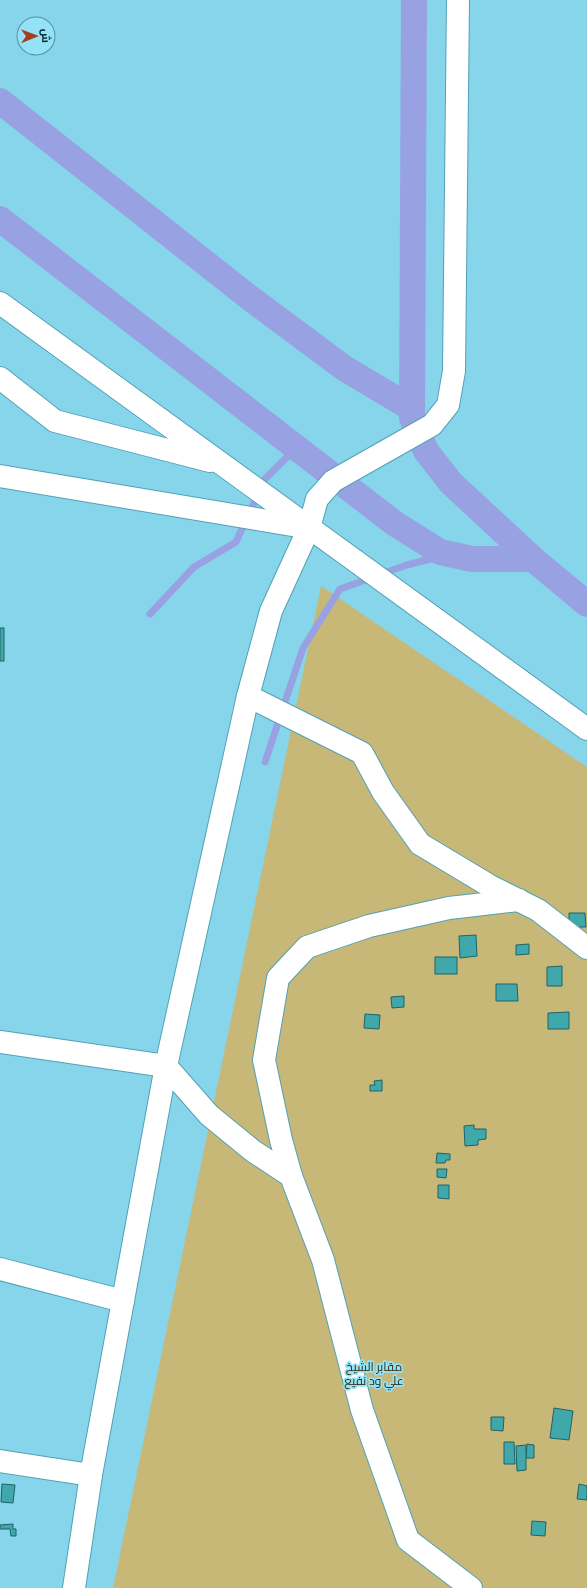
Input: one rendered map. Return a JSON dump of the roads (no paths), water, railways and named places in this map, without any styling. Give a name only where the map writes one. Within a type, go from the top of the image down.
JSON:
[{"type":"street","points":[[74,1588],[91,1475],[166,1066],[248,696],[271,611],[310,528],[317,498],[333,481],[432,425],[448,405],[454,371],[458,0]]},
{"type":"street","points":[[0,303],[587,729]]},
{"type":"street","points":[[0,378],[55,421],[223,465]]},
{"type":"street","points":[[0,476],[310,528]]},
{"type":"street","points":[[248,696],[362,753],[383,792],[420,844],[490,886],[538,910],[587,948]]},
{"type":"street","points":[[471,1588],[408,1540],[362,1410],[323,1260],[291,1176],[281,1140],[264,1060],[278,978],[307,947],[362,929],[449,908],[519,900]]},
{"type":"street","points":[[0,1042],[166,1066],[209,1115],[253,1151],[291,1176]]},
{"type":"street","points":[[0,1269],[123,1301]]},
{"type":"street","points":[[0,1461],[91,1475]]},
{"type":"waterway","points":[[414,0],[412,418],[426,451],[451,483],[533,559],[587,604]]},
{"type":"waterway","points":[[0,101],[250,298],[344,368],[411,408]]},
{"type":"waterway","points":[[0,219],[394,523],[440,552],[472,559],[533,559]]},
{"type":"waterway","points":[[150,614],[194,567],[236,542],[265,479],[296,448]]},
{"type":"waterway","points":[[381,574],[407,565],[450,554]]},
{"type":"waterway","points":[[265,762],[303,648],[340,589],[371,578]]},
{"type":"park label","name":"مقابر الشيخ علي ود نفيع","points":[[374,1374]]}]
